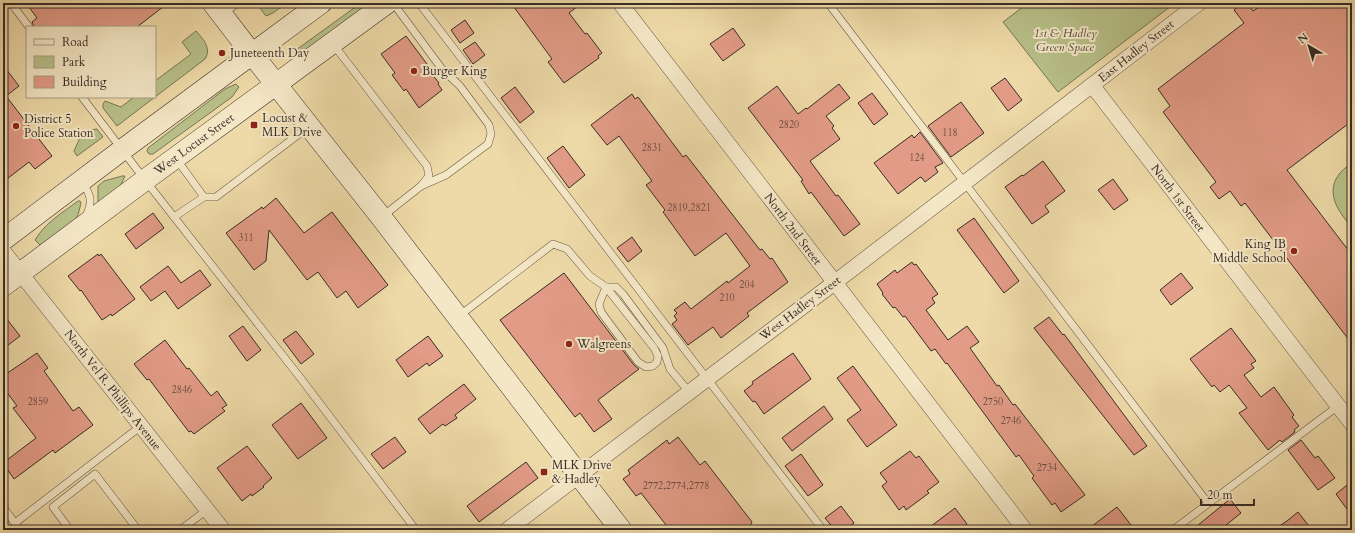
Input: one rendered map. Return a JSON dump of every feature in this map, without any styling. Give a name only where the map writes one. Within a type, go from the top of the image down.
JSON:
[{"type":"main road","points":[[3,240],[321,3]]},
{"type":"main road","name":"West Locust Street","points":[[3,286],[387,3]]},
{"type":"main road","points":[[224,7],[252,54],[381,217],[621,530]]},
{"type":"street","name":"North 2nd Street","points":[[620,3],[1025,530]]},
{"type":"street","name":"East Hadley Street","points":[[1092,85],[1199,3]]},
{"type":"street","name":"West Hadley Street","points":[[507,530],[1092,85]]},
{"type":"street","name":"North 1st Street","points":[[1092,85],[1352,424]]},
{"type":"street","name":"North Vel R. Phillips Avenue","points":[[3,250],[223,530]]},
{"type":"lane","points":[[11,3],[28,26]]},
{"type":"lane","points":[[393,3],[434,59],[464,92],[489,125],[492,134],[488,144],[446,175],[421,186]]},
{"type":"lane","points":[[419,3],[823,530]]},
{"type":"lane","points":[[828,3],[1208,503]]},
{"type":"lane","points":[[333,43],[427,166],[429,176],[421,186],[381,217]]},
{"type":"lane","points":[[83,98],[302,380],[416,530]]},
{"type":"lane","points":[[174,217],[204,196],[216,197],[309,126]]},
{"type":"lane","points":[[175,158],[204,196]]},
{"type":"lane","points":[[76,232],[87,215],[90,206],[89,191],[82,181]]},
{"type":"lane","points":[[457,317],[553,244],[567,249],[590,276],[606,287],[654,348],[658,356],[657,362],[653,366],[646,367],[638,362],[601,312],[599,304],[606,287]]},
{"type":"lane","points":[[606,287],[616,287],[623,294],[663,348],[670,369],[689,392]]},
{"type":"lane","points":[[657,362],[670,369]]},
{"type":"lane","points":[[1173,530],[1338,406]]},
{"type":"lane","points":[[15,523],[141,426]]},
{"type":"lane","points":[[70,530],[53,507],[95,474],[138,530]]},
{"type":"lane","points":[[3,507],[20,530]]},
{"type":"lane","points":[[180,530],[207,510]]},
{"type":"green space","points":[[256,3],[287,3],[266,16]]},
{"type":"green space","points":[[361,3],[374,3],[300,55],[296,50]]},
{"type":"green space","name":"1st & Hadley Green Space","points":[[1028,3],[1175,3],[1058,92],[1003,22]]},
{"type":"green space","points":[[196,31],[206,44],[208,51],[207,55],[205,59],[156,96],[156,80],[191,54],[182,42]]},
{"type":"green space","points":[[236,84],[239,87],[232,97],[153,154],[149,154],[147,151],[148,148],[225,89]]},
{"type":"green space","points":[[133,98],[154,98],[117,126],[103,108],[103,104],[105,101],[121,107]]},
{"type":"green space","points":[[97,129],[103,137],[77,156],[74,151],[83,131]]},
{"type":"green space","points":[[1352,164],[1352,228],[1336,205],[1333,193],[1336,179],[1345,168]]},
{"type":"green space","points":[[125,176],[119,189],[98,205],[98,186],[104,181]]},
{"type":"green space","points":[[78,201],[81,203],[78,215],[72,224],[49,243],[40,245],[35,240],[44,228]]},
{"type":"building","points":[[26,3],[168,3],[138,26],[34,26],[32,22],[37,18]]},
{"type":"building","points":[[511,3],[582,3],[569,13],[602,53],[598,56],[599,58],[564,83],[548,62],[552,59]]},
{"type":"building","name":"King IB Middle School","points":[[1242,3],[1247,3],[1253,11],[1265,3],[1352,3],[1352,121],[1287,170],[1352,255],[1352,344],[1245,203],[1241,206],[1230,191],[1219,199],[1210,187],[1216,182],[1163,112],[1170,106],[1158,89],[1244,23],[1234,10]]},
{"type":"building","points":[[465,20],[474,33],[460,43],[451,30]]},
{"type":"building","points":[[733,28],[745,45],[723,61],[710,44]]},
{"type":"building","name":"Burger King","points":[[406,36],[433,72],[431,73],[439,83],[438,84],[442,90],[419,108],[406,89],[404,91],[392,75],[395,73],[381,54]]},
{"type":"building","points":[[475,42],[485,55],[473,64],[463,50]]},
{"type":"building","name":"District 5 Police Station","points":[[3,65],[19,86],[6,96],[52,156],[35,169],[29,162],[3,182]]},
{"type":"building","points":[[1005,78],[1022,100],[1008,111],[991,88]]},
{"type":"building","points":[[839,84],[850,98],[826,116],[834,126],[832,128],[840,139],[810,161],[836,196],[838,195],[860,224],[844,236],[811,192],[809,194],[801,181],[803,180],[748,108],[777,86],[798,114],[806,108],[807,109]]},
{"type":"building","points":[[515,87],[534,112],[520,123],[501,98]]},
{"type":"building","points":[[872,93],[888,114],[874,125],[858,103]]},
{"type":"building","points":[[632,94],[635,99],[638,97],[683,157],[686,155],[760,250],[762,249],[770,259],[772,258],[788,282],[747,313],[749,316],[721,338],[713,327],[688,345],[672,324],[677,320],[674,316],[677,313],[674,310],[685,302],[691,309],[727,281],[728,283],[750,266],[726,233],[695,256],[663,212],[665,210],[646,185],[652,181],[619,136],[607,145],[591,125]]},
{"type":"building","points":[[961,102],[984,133],[951,157],[928,126]]},
{"type":"building","points":[[920,132],[943,163],[935,167],[938,172],[925,182],[921,177],[898,194],[874,163],[912,135],[914,138]]},
{"type":"building","points":[[563,146],[585,175],[569,188],[547,158]]},
{"type":"building","points":[[1043,161],[1065,191],[1045,206],[1049,212],[1032,224],[1005,187]]},
{"type":"building","points":[[1113,179],[1128,200],[1114,210],[1098,190]]},
{"type":"building","points":[[276,198],[304,233],[332,212],[388,285],[358,308],[346,291],[337,298],[318,272],[307,280],[269,230],[266,261],[254,270],[226,233],[262,207],[263,209]]},
{"type":"building","points":[[153,213],[164,228],[136,249],[125,234]]},
{"type":"building","points":[[974,218],[1019,281],[1004,293],[957,230]]},
{"type":"building","points":[[632,237],[642,251],[628,262],[617,248]]},
{"type":"building","points":[[98,254],[99,256],[101,254],[135,299],[112,316],[111,314],[102,320],[81,290],[80,291],[68,276]]},
{"type":"building","points":[[912,262],[914,265],[916,264],[938,294],[932,298],[935,303],[926,310],[948,340],[967,326],[979,342],[970,348],[997,386],[999,385],[1013,405],[1015,404],[1085,495],[1061,512],[1055,503],[1052,505],[1032,478],[1034,476],[1019,455],[1016,457],[947,363],[946,364],[935,349],[931,351],[905,316],[903,317],[895,307],[893,308],[882,294],[883,293],[877,284],[895,270],[897,273]]},
{"type":"building","points":[[168,266],[181,283],[200,270],[211,285],[178,309],[165,291],[151,301],[140,287]]},
{"type":"building","name":"Walgreens","points":[[564,273],[634,365],[639,369],[598,400],[612,419],[594,432],[580,413],[575,417],[500,320]]},
{"type":"building","points":[[1181,273],[1193,288],[1171,305],[1160,290]]},
{"type":"building","points":[[3,314],[20,336],[3,349]]},
{"type":"building","points":[[1049,317],[1063,335],[1064,334],[1147,446],[1134,455],[1034,328]]},
{"type":"building","points":[[243,326],[261,350],[247,361],[229,336]]},
{"type":"building","points":[[1231,328],[1256,361],[1251,364],[1254,368],[1244,375],[1261,397],[1274,387],[1294,415],[1292,417],[1299,426],[1294,430],[1295,432],[1282,442],[1280,440],[1268,450],[1239,413],[1247,408],[1229,385],[1220,392],[1214,385],[1212,387],[1190,359]]},
{"type":"building","points":[[296,331],[314,354],[301,364],[283,340]]},
{"type":"building","points":[[428,336],[443,356],[429,366],[427,363],[408,377],[396,360]]},
{"type":"building","points":[[165,340],[187,369],[189,368],[211,396],[217,391],[227,405],[222,408],[225,411],[194,434],[191,431],[189,432],[149,379],[147,380],[134,364]]},
{"type":"building","points":[[37,353],[48,368],[44,371],[73,411],[79,407],[93,425],[55,453],[53,450],[14,479],[3,463],[36,438],[13,408],[17,406],[3,387],[3,376]]},
{"type":"building","points":[[793,353],[811,379],[764,414],[755,401],[753,402],[744,391],[753,384],[752,382]]},
{"type":"building","points":[[853,366],[897,425],[867,447],[847,420],[861,410],[837,378]]},
{"type":"building","points":[[464,384],[476,399],[455,415],[457,418],[445,426],[443,424],[430,434],[418,419]]},
{"type":"building","points":[[301,403],[327,438],[298,459],[272,425]]},
{"type":"building","points":[[824,406],[833,419],[792,451],[782,438]]},
{"type":"building","points":[[395,437],[406,452],[383,469],[371,454]]},
{"type":"building","points":[[678,437],[700,465],[705,461],[752,522],[748,530],[670,530],[641,493],[636,496],[623,479],[630,474],[628,470],[667,440],[669,444]]},
{"type":"building","points":[[1301,440],[1315,458],[1318,456],[1335,478],[1318,490],[1288,450]]},
{"type":"building","points":[[247,446],[272,478],[263,486],[264,487],[242,501],[217,468]]},
{"type":"building","points":[[910,451],[916,458],[919,456],[939,482],[927,491],[929,493],[906,510],[904,506],[899,510],[882,486],[887,482],[880,473]]},
{"type":"building","points":[[801,454],[823,485],[808,496],[785,466]]},
{"type":"building","points":[[526,462],[538,478],[479,522],[467,506]]},
{"type":"building","points":[[1352,481],[1352,516],[1336,494]]},
{"type":"building","points":[[1230,499],[1241,513],[1220,530],[1192,530]]},
{"type":"building","points":[[841,506],[854,523],[845,530],[835,530],[825,518]]},
{"type":"building","points":[[1117,507],[1135,530],[1087,530]]},
{"type":"building","points":[[955,508],[967,524],[960,530],[926,530]]},
{"type":"building","points":[[1298,512],[1312,530],[1273,530],[1287,521]]},
{"type":"place","name":"Juneteenth Day","points":[[222,53]]},
{"type":"place","name":"Burger King","points":[[414,71]]},
{"type":"place","name":"Locust & MLK Drive","points":[[254,125]]},
{"type":"place","name":"District 5 Police Station","points":[[16,126]]},
{"type":"place","name":"King IB Middle School","points":[[1294,251]]},
{"type":"place","name":"Walgreens","points":[[569,344]]},
{"type":"place","name":"MLK Drive & Hadley","points":[[544,472]]}]
